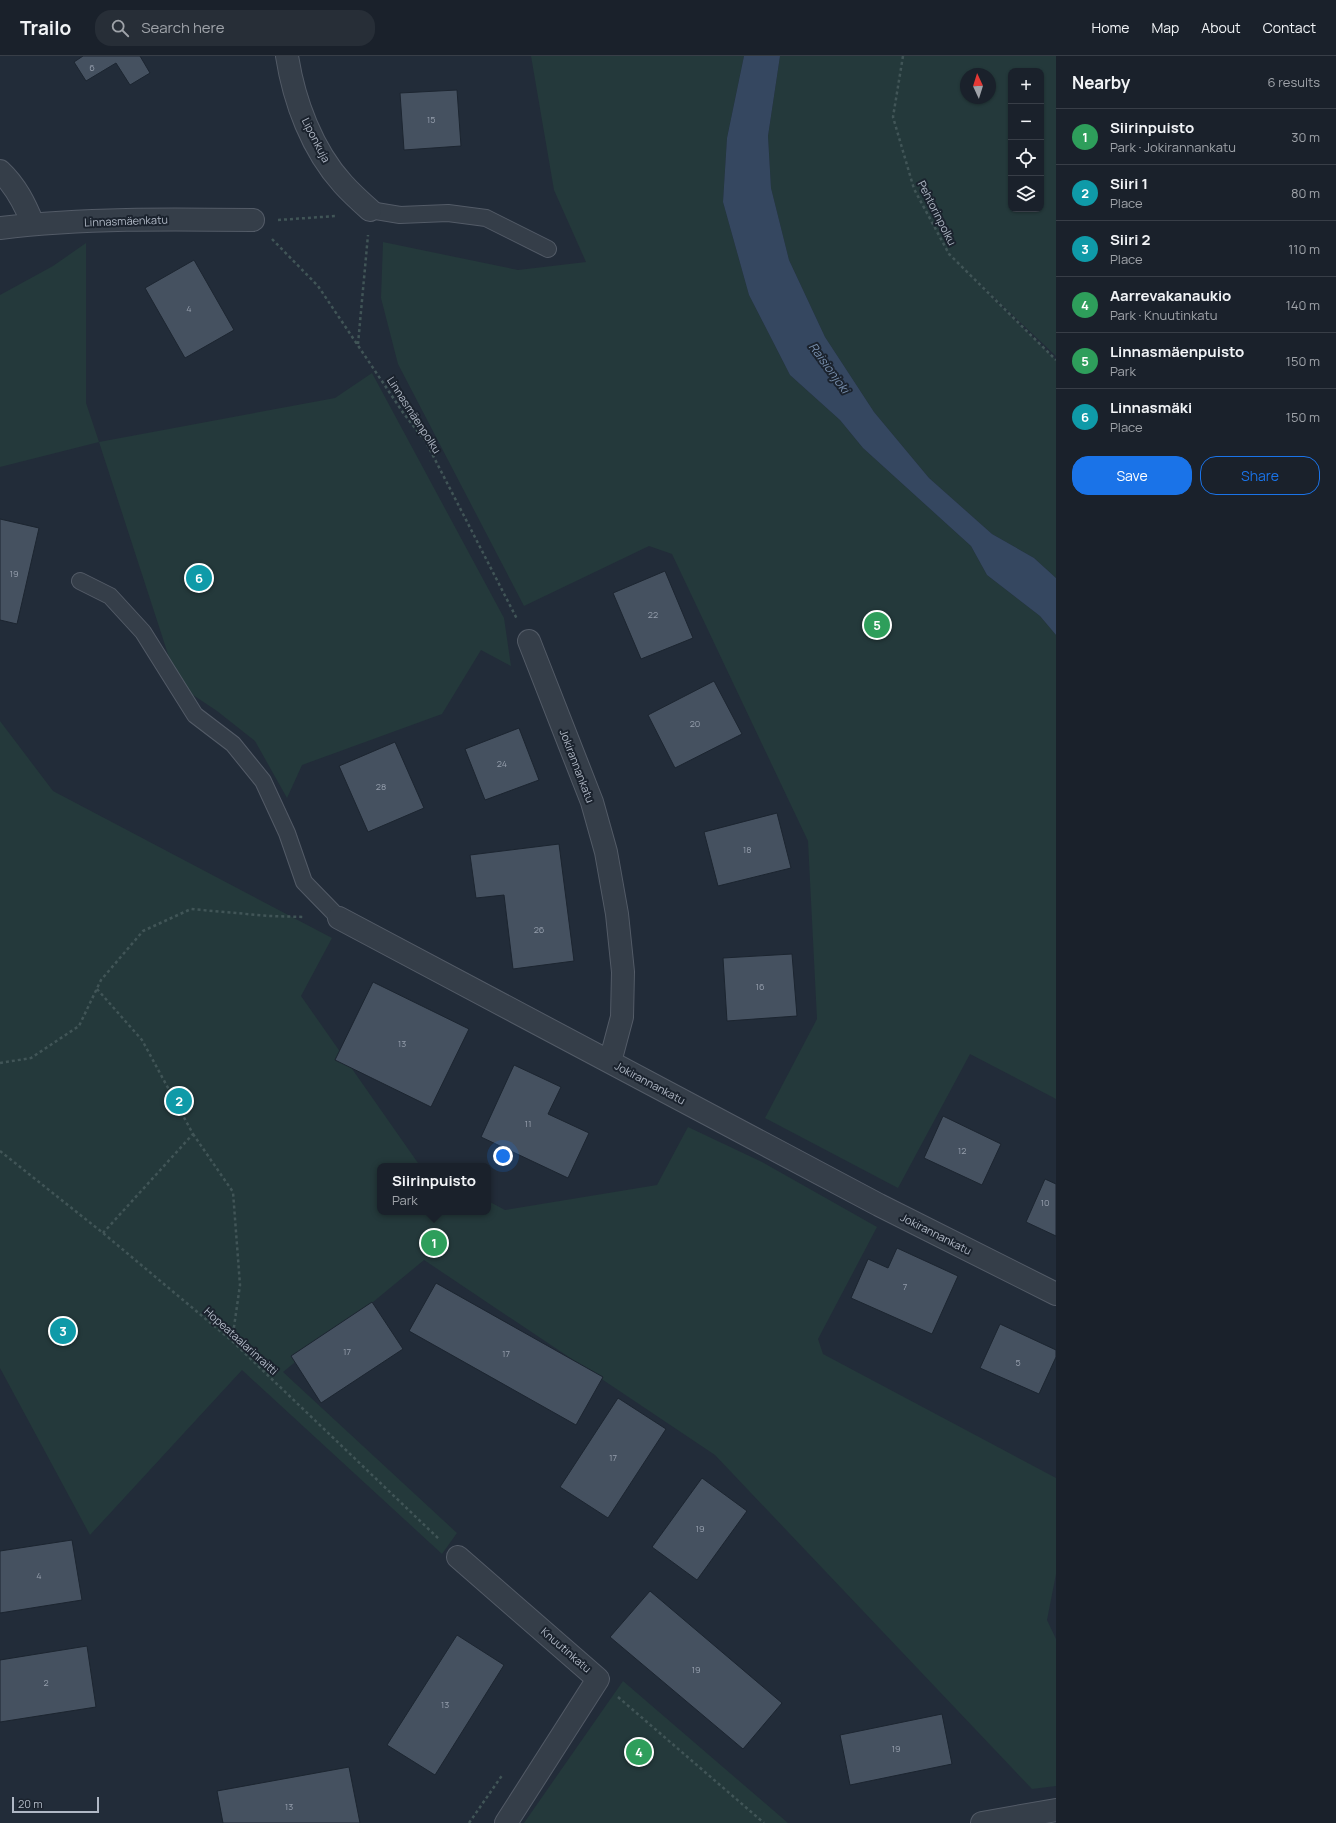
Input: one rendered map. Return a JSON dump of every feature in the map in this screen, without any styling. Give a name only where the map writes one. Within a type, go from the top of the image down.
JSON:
[{"type":"street","name":"Liponkuja","points":[[287,56],[307,127],[322,156],[343,184],[370,210]]},
{"type":"street","points":[[0,171],[10,180],[25,202],[33,224]]},
{"type":"street","name":"Linnasmäenkatu","points":[[0,228],[33,224],[172,219],[253,220]]},
{"type":"street","name":"Jokirannankatu","points":[[529,641],[592,802],[606,852],[617,914],[623,972],[622,1017],[610,1062],[879,1205],[1056,1294]]},
{"type":"street","points":[[339,918],[610,1062]]},
{"type":"street","name":"Knuutinkatu","points":[[458,1557],[598,1679],[506,1823]]},
{"type":"street","points":[[982,1823],[1056,1810]]},
{"type":"lane","points":[[370,210],[400,215],[448,213],[486,218],[519,233],[548,249]]},
{"type":"lane","points":[[80,581],[110,596],[143,632],[195,715],[233,744],[263,780],[287,833],[304,882],[339,918]]},
{"type":"path","name":"Pehtorinpolku","points":[[903,56],[893,117],[914,189],[949,254],[1056,360]]},
{"type":"path","points":[[253,220],[327,218],[370,210],[358,344]]},
{"type":"path","name":"Linnasmäenpolku","points":[[253,220],[318,286],[404,414],[426,442],[496,580],[529,641]]},
{"type":"path","points":[[0,1063],[31,1058],[79,1026],[101,980],[143,932],[191,909],[269,916],[339,918]]},
{"type":"path","points":[[97,989],[142,1040],[193,1134],[233,1192],[240,1285],[232,1342]]},
{"type":"path","points":[[104,1233],[193,1134]]},
{"type":"path","name":"Hopeataalarinraitti","points":[[0,1151],[104,1233],[232,1342],[338,1440],[458,1557]]},
{"type":"path","points":[[598,1679],[764,1823]]},
{"type":"green space","points":[[531,56],[744,56],[727,138],[723,202],[749,295],[790,375],[840,420],[863,448],[971,546],[987,575],[1040,616],[1056,635],[1056,1099],[970,1054],[898,1188],[765,1118],[817,1019],[808,841],[672,554],[649,546],[524,606],[398,364],[381,298],[383,242],[518,270],[586,262],[554,190]]},
{"type":"green space","points":[[780,56],[1056,56],[1056,356],[969,274],[1056,360],[1056,578],[1034,558],[992,534],[929,478],[874,412],[825,337],[789,260],[771,188],[768,136]]},
{"type":"green space","points":[[86,243],[86,403],[99,442],[0,467],[0,295],[53,266]]},
{"type":"green space","points":[[372,373],[504,618],[511,666],[481,650],[442,714],[302,765],[287,798],[255,741],[217,711],[178,685],[99,442],[335,398]]},
{"type":"green space","points":[[0,721],[53,791],[332,938],[301,996],[418,1163],[377,1163],[377,1215],[491,1215],[491,1203],[505,1210],[657,1185],[688,1127],[762,1162],[877,1227],[818,1339],[823,1354],[1056,1478],[1056,1574],[1047,1620],[1056,1639],[1056,1786],[1032,1789],[715,1455],[424,1260],[350,1321],[347,1320],[283,1372],[457,1533],[442,1554],[242,1370],[90,1535],[0,1368]]},
{"type":"green space","points":[[623,1681],[788,1823],[524,1823]]},
{"type":"water","name":"Raisionjoki","points":[[744,56],[780,56],[768,136],[771,188],[789,260],[825,337],[874,412],[929,478],[992,534],[1034,558],[1056,578],[1056,635],[1040,616],[987,575],[971,546],[863,448],[840,420],[790,375],[749,295],[723,202],[727,138]]},
{"type":"building","points":[[83,56],[140,56],[150,73],[130,85],[116,63],[86,81],[74,62]]},
{"type":"building","points":[[457,90],[461,146],[404,150],[400,93]]},
{"type":"building","points":[[194,260],[234,330],[185,358],[145,288]]},
{"type":"building","points":[[0,519],[39,528],[17,624],[0,620]]},
{"type":"building","points":[[665,571],[693,638],[641,659],[613,593]]},
{"type":"building","points":[[714,681],[742,734],[675,768],[648,715]]},
{"type":"building","points":[[519,728],[539,780],[485,800],[465,749]]},
{"type":"building","points":[[395,742],[424,808],[368,832],[339,766]]},
{"type":"building","points":[[777,813],[791,868],[718,886],[704,832]]},
{"type":"building","points":[[559,844],[574,961],[513,969],[504,895],[476,898],[470,855]]},
{"type":"building","points":[[792,954],[797,1016],[727,1021],[723,958]]},
{"type":"building","points":[[373,982],[469,1029],[431,1107],[335,1060]]},
{"type":"building","points":[[514,1065],[561,1087],[548,1114],[589,1133],[568,1178],[481,1137]]},
{"type":"building","points":[[943,1116],[1001,1144],[982,1185],[924,1158]]},
{"type":"building","points":[[1045,1179],[1056,1184],[1056,1236],[1026,1222]]},
{"type":"building","points":[[897,1248],[958,1276],[932,1334],[851,1298],[868,1259],[888,1268]]},
{"type":"building","points":[[436,1283],[603,1377],[576,1425],[409,1331]]},
{"type":"building","points":[[372,1302],[403,1349],[321,1403],[291,1356]]},
{"type":"building","points":[[1000,1324],[1056,1350],[1056,1357],[1039,1394],[980,1368]]},
{"type":"building","points":[[618,1398],[666,1429],[608,1518],[560,1487]]},
{"type":"building","points":[[702,1478],[747,1511],[697,1580],[652,1547]]},
{"type":"building","points":[[72,1540],[82,1600],[0,1613],[0,1551]]},
{"type":"building","points":[[650,1591],[782,1703],[743,1749],[610,1637]]},
{"type":"building","points":[[457,1635],[504,1665],[435,1775],[387,1745]]},
{"type":"building","points":[[87,1646],[96,1707],[0,1722],[0,1660]]},
{"type":"building","points":[[942,1714],[952,1764],[850,1785],[840,1735]]},
{"type":"building","points":[[349,1767],[360,1823],[223,1823],[217,1791]]},
{"type":"place","name":"Linnasmäki","points":[[199,578]]},
{"type":"place","name":"Linnasmäenpuisto","points":[[877,625]]},
{"type":"place","name":"Siiri 1","points":[[179,1101]]},
{"type":"place","name":"Siirinpuisto","points":[[434,1243]]},
{"type":"place","name":"Siiri 2","points":[[63,1331]]},
{"type":"place","name":"Aarrevakanaukio","points":[[639,1752]]}]
